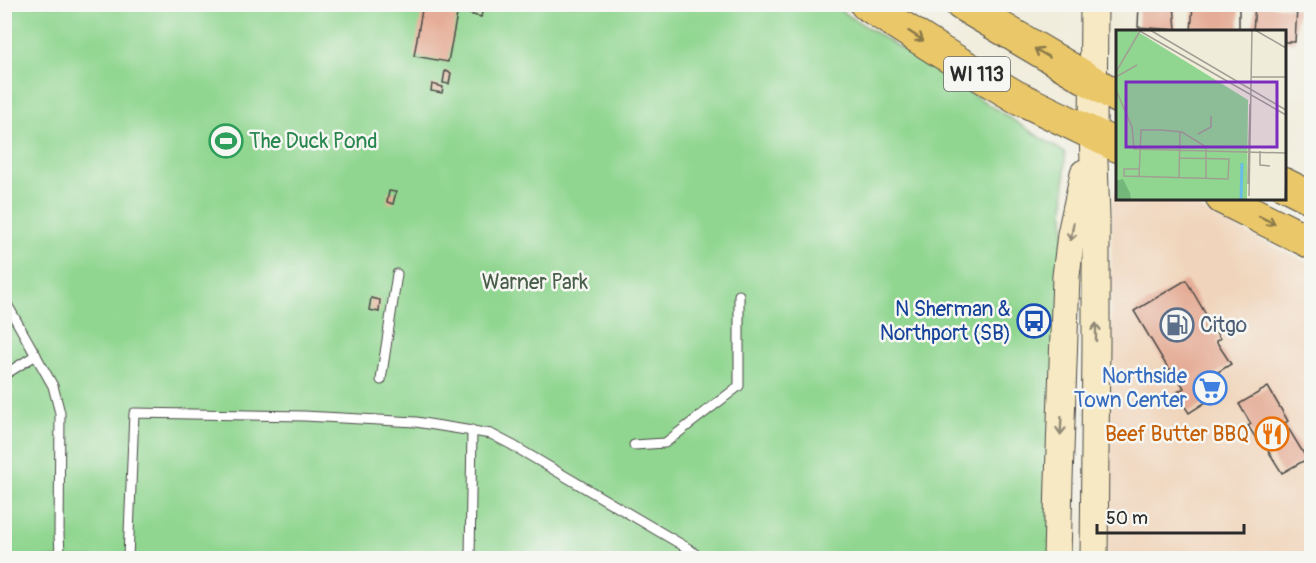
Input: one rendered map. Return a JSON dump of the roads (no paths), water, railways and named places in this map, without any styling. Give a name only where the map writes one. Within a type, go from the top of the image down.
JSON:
[{"type":"main road","name":"WI 113","points":[[866,4],[940,52],[1015,96],[1105,140]]},
{"type":"main road","name":"WI 113","points":[[961,4],[1106,89]]},
{"type":"main road","points":[[1286,185],[1311,198]]},
{"type":"main road","points":[[1226,200],[1311,243]]},
{"type":"street","points":[[1094,4],[1106,89],[1105,140],[1096,217],[1094,558]]},
{"type":"street","points":[[1057,558],[1066,276],[1071,234],[1105,140]]},
{"type":"lane","points":[[381,380],[397,274]]},
{"type":"lane","points":[[634,445],[665,443],[739,386],[739,295]]},
{"type":"lane","points":[[4,299],[53,386],[60,412],[60,553],[62,558]]},
{"type":"lane","points":[[4,375],[36,355]]},
{"type":"lane","points":[[128,558],[134,413],[304,416],[416,422],[491,434],[689,549],[700,558]]},
{"type":"lane","points":[[470,558],[472,430]]},
{"type":"place","name":"The Duck Pond","points":[[226,141]]},
{"type":"place","name":"N Sherman & Northport (SB)","points":[[1034,321]]},
{"type":"place","name":"Citgo","points":[[1177,325]]},
{"type":"place","name":"Northside Town Center","points":[[1210,388]]},
{"type":"place","name":"Beef Butter BBQ","points":[[1272,434]]},
{"type":"park label","name":"Warner Park","points":[[535,282]]}]
